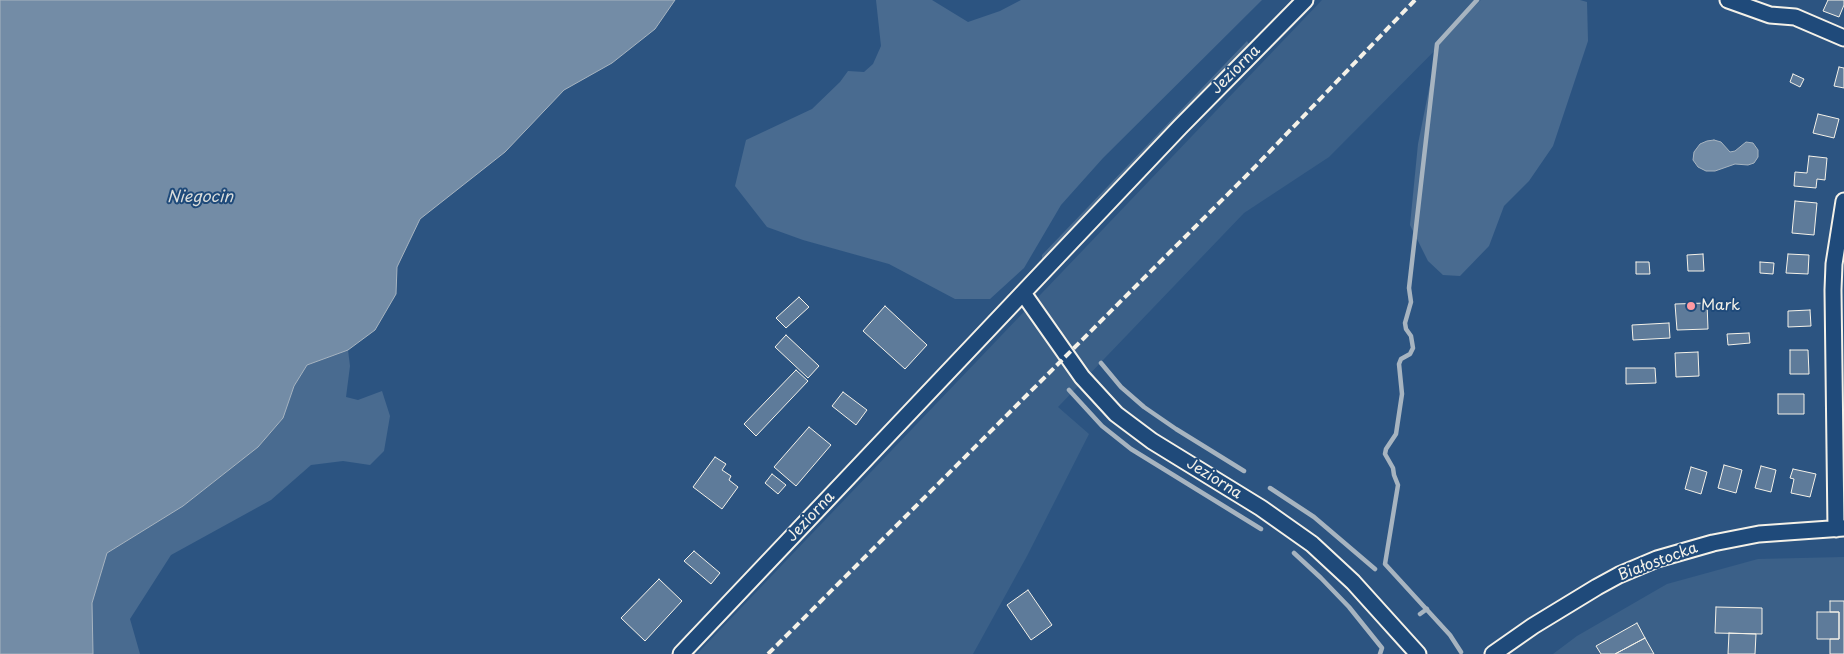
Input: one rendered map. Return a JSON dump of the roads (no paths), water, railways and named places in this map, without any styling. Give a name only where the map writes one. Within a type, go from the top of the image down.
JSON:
[{"type":"street","name":"Jeziorna","points":[[681,654],[1200,107],[1305,0]]},
{"type":"street","points":[[1728,0],[1770,15],[1796,17],[1844,38]]},
{"type":"street","points":[[1840,528],[1839,378],[1833,317],[1834,264],[1844,201]]},
{"type":"street","name":"Jeziorna","points":[[1023,293],[1082,378],[1116,414],[1152,441],[1261,508],[1312,544],[1353,582],[1418,654]]},
{"type":"street","name":"Białostocka","points":[[1493,654],[1533,626],[1597,587],[1619,575],[1657,559],[1713,543],[1759,534],[1840,528]]},
{"type":"water","name":"Niegocin","points":[[0,0],[675,0],[655,29],[612,63],[564,90],[505,152],[420,219],[397,267],[396,294],[375,330],[348,350],[307,365],[294,386],[283,418],[258,447],[183,506],[107,553],[92,603],[93,654],[0,654]]},
{"type":"water","points":[[1714,140],[1721,142],[1730,152],[1735,151],[1746,142],[1753,143],[1758,150],[1758,157],[1754,163],[1748,165],[1735,164],[1715,171],[1706,171],[1698,167],[1693,160],[1694,152],[1700,144]]},
{"type":"waterway","points":[[1461,652],[1450,635],[1385,564],[1398,485],[1393,468],[1385,454],[1386,449],[1396,434],[1402,394],[1399,364],[1401,359],[1410,354],[1413,348],[1411,336],[1406,329],[1405,323],[1411,302],[1409,288],[1437,44],[1477,0]]},
{"type":"waterway","points":[[1101,363],[1121,387],[1144,407],[1244,471]]},
{"type":"waterway","points":[[1069,390],[1102,426],[1131,449],[1261,529]]},
{"type":"waterway","points":[[1270,488],[1314,517],[1375,569]]},
{"type":"waterway","points":[[1294,553],[1349,607],[1382,648],[1380,654]]},
{"type":"waterway","points":[[1420,614],[1427,609]]},
{"type":"railway","points":[[768,654],[1252,170],[1415,0]]},
{"type":"place","name":"Mark","points":[[1691,306]]}]
